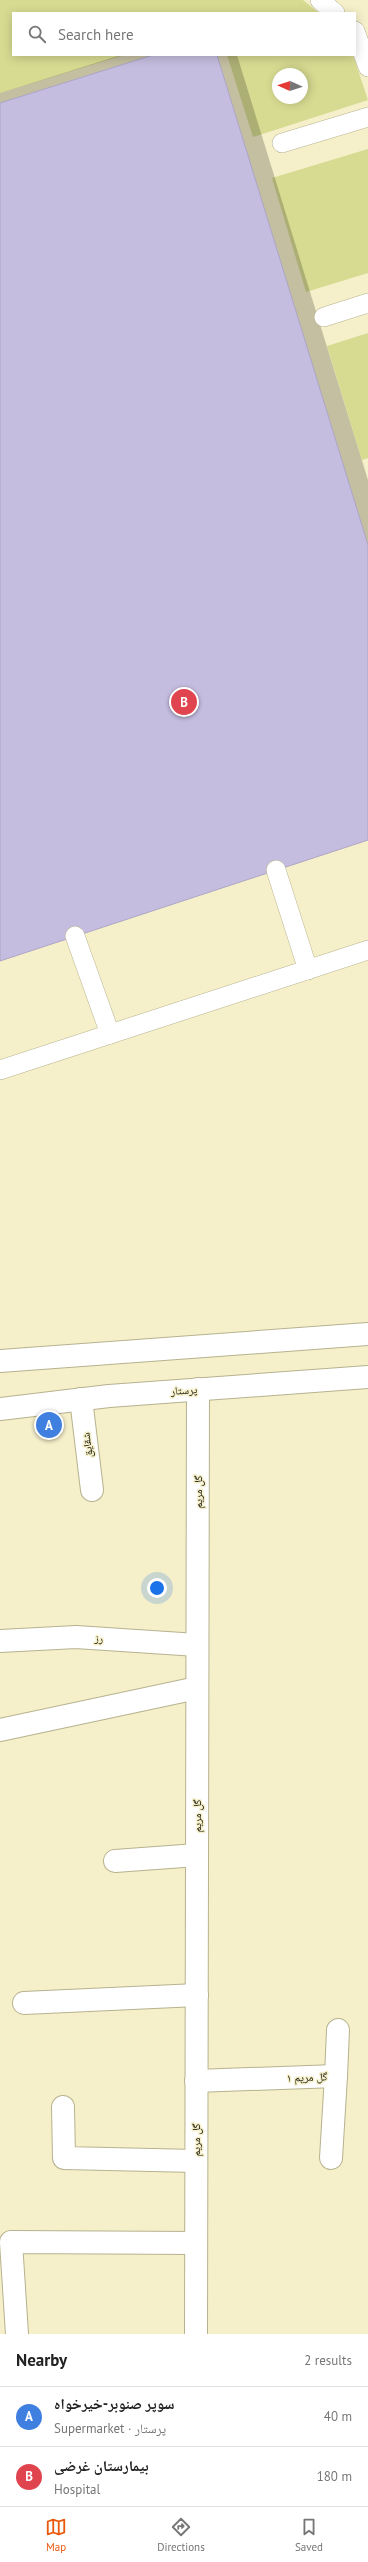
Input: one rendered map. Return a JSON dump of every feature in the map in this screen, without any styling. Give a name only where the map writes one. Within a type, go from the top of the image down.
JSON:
[{"type":"street","points":[[0,1361],[368,1334]]},
{"type":"street","name":"پرستار","points":[[0,1409],[81,1399],[368,1377]]},
{"type":"street","name":"گل مریم","points":[[196,2334],[198,1389]]},
{"type":"street","name":"شقایق","points":[[81,1399],[92,1490]]},
{"type":"street","name":"رز","points":[[0,1641],[76,1637],[197,1645]]},
{"type":"street","points":[[0,1730],[197,1688]]},
{"type":"street","points":[[115,1861],[197,1855]]},
{"type":"street","points":[[24,2003],[197,1995]]},
{"type":"street","points":[[336,2076],[338,2030]]},
{"type":"street","name":"گل مریم ۱","points":[[196,2081],[336,2076],[331,2158]]},
{"type":"street","points":[[63,2107],[64,2158],[196,2161]]},
{"type":"street","points":[[17,2334],[11,2242],[196,2243]]},
{"type":"lane","points":[[320,0],[334,12]]},
{"type":"lane","points":[[356,34],[368,66]]},
{"type":"lane","points":[[282,143],[368,117]]},
{"type":"lane","points":[[324,317],[368,303]]},
{"type":"lane","points":[[276,870],[308,970]]},
{"type":"lane","points":[[75,936],[110,1034]]},
{"type":"lane","points":[[0,1070],[368,950]]},
{"type":"green space","points":[[0,0],[303,0],[318,12],[12,12],[12,56],[121,56],[0,93]]},
{"type":"green space","points":[[227,56],[353,56],[368,100],[253,137]]},
{"type":"green space","points":[[368,149],[368,273],[306,292],[272,178]]},
{"type":"green space","points":[[368,333],[368,458],[362,460],[327,346]]},
{"type":"building","points":[[150,56],[217,56],[368,545],[368,840],[0,961],[0,103]]},
{"type":"place","name":"بیمارستان غرضی","points":[[184,702]]},
{"type":"place","name":"سوپر صنوبر-خیرخواه","points":[[49,1425]]}]
